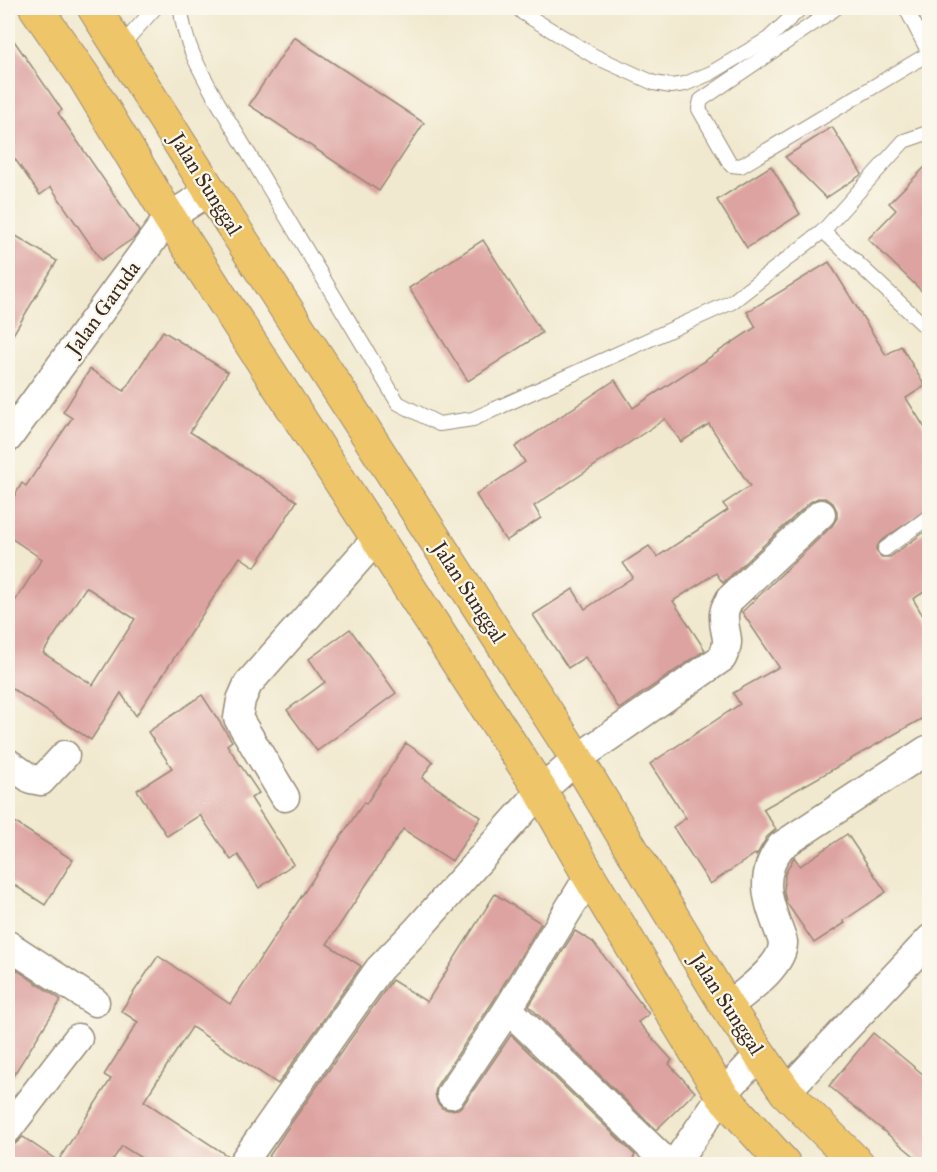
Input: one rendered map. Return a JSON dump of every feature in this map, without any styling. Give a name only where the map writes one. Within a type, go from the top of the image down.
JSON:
[{"type":"main road","points":[[36,8],[84,77],[169,217],[542,791],[589,876],[722,1095],[784,1164]]},
{"type":"main road","points":[[64,49],[102,11]]},
{"type":"main road","name":"Jalan Sunggal","points":[[102,11],[120,47],[210,191],[577,759],[727,1007],[786,1092],[858,1164]]},
{"type":"main road","points":[[84,77],[120,47]]},
{"type":"street","name":"Jalan Garuda","points":[[8,438],[169,217],[210,191]]},
{"type":"street","points":[[242,1164],[379,969],[416,932],[542,791],[577,759],[722,658],[729,641],[723,620],[730,599],[821,514]]},
{"type":"street","points":[[285,797],[238,718],[240,700],[248,684],[378,537]]},
{"type":"street","points":[[727,1007],[765,975],[782,953],[783,942],[766,894],[766,883],[773,857],[781,846],[927,750]]},
{"type":"street","points":[[8,763],[31,779],[41,781],[65,755]]},
{"type":"street","points":[[451,1094],[508,1008],[589,876]]},
{"type":"street","points":[[786,1092],[930,939]]},
{"type":"street","points":[[8,945],[95,1002]]},
{"type":"street","points":[[508,1008],[668,1164]]},
{"type":"street","points":[[8,1129],[78,1038]]},
{"type":"street","points":[[675,1164],[722,1095],[759,1055]]},
{"type":"lane","points":[[120,47],[155,8]]},
{"type":"lane","points":[[181,8],[182,22],[192,53],[217,102],[398,403],[439,424],[473,419],[732,302],[823,231],[904,141],[930,132]]},
{"type":"lane","points":[[518,8],[523,14],[594,56],[654,83],[671,86],[685,84],[711,73],[768,39],[801,8]]},
{"type":"lane","points":[[836,8],[701,100],[699,109],[731,165],[741,166],[929,54],[906,8]]},
{"type":"lane","points":[[823,231],[930,331]]},
{"type":"lane","points":[[885,549],[930,516]]},
{"type":"building","points":[[8,32],[62,110],[58,113],[139,231],[134,238],[101,260],[51,187],[40,195],[8,149]]},
{"type":"building","points":[[294,37],[424,123],[379,191],[249,105]]},
{"type":"building","points":[[832,127],[862,174],[826,198],[785,157]]},
{"type":"building","points":[[930,162],[930,299],[868,239],[896,210],[889,203]]},
{"type":"building","points":[[771,166],[800,214],[747,248],[717,200]]},
{"type":"building","points":[[8,231],[57,261],[8,343]]},
{"type":"building","points":[[483,240],[542,333],[468,381],[409,288]]},
{"type":"building","points":[[829,262],[886,355],[901,346],[925,386],[906,398],[930,436],[930,507],[880,542],[876,549],[881,557],[890,557],[930,528],[930,588],[913,599],[930,628],[930,714],[763,809],[776,829],[767,837],[756,856],[755,854],[710,884],[673,827],[686,818],[650,764],[740,704],[733,693],[779,667],[742,612],[832,526],[837,518],[837,511],[833,503],[825,498],[818,498],[810,502],[723,583],[716,573],[673,601],[705,650],[619,709],[585,657],[568,668],[533,615],[573,589],[585,609],[633,577],[623,563],[649,546],[657,557],[728,510],[723,504],[750,486],[709,424],[681,442],[665,419],[534,506],[541,518],[506,541],[476,495],[525,462],[515,447],[615,380],[633,408],[756,327],[747,312]]},
{"type":"building","points":[[163,331],[228,372],[190,432],[297,501],[255,567],[240,557],[136,716],[121,693],[91,740],[8,686],[8,612],[42,559],[8,536],[8,507],[22,483],[26,486],[72,418],[63,412],[90,369],[124,391]],"holes":[[[86,587],[135,619],[93,685],[43,653]]]},
{"type":"building","points":[[350,629],[396,693],[317,751],[287,710],[325,682],[309,659]]},
{"type":"building","points":[[202,695],[232,741],[227,745],[259,793],[251,798],[293,864],[259,888],[238,855],[231,860],[200,815],[167,836],[137,790],[172,768],[148,732]]},
{"type":"building","points":[[406,743],[433,762],[422,778],[481,817],[452,861],[403,829],[327,944],[361,966],[278,1084],[192,1027],[144,1101],[228,1156],[226,1164],[151,1164],[122,1146],[110,1164],[8,1164],[8,1145],[15,1144],[23,1137],[58,1161],[111,1079],[104,1075],[138,1022],[121,1011],[158,956],[230,1004],[364,802],[366,804]]},
{"type":"building","points":[[8,818],[73,860],[45,905],[8,881]]},
{"type":"building","points":[[847,834],[886,892],[814,943],[786,902],[785,874],[794,857],[800,866]]},
{"type":"building","points":[[495,894],[541,923],[494,1000],[437,1085],[435,1093],[437,1102],[442,1108],[449,1110],[458,1109],[464,1104],[511,1035],[635,1155],[630,1164],[264,1164],[392,980],[427,1002]]},
{"type":"building","points":[[575,931],[593,942],[649,1014],[638,1022],[672,1060],[669,1064],[695,1092],[656,1130],[529,1006]]},
{"type":"building","points":[[8,964],[61,1000],[8,1084]]},
{"type":"building","points":[[873,1033],[930,1080],[930,1164],[924,1164],[829,1086]]}]
